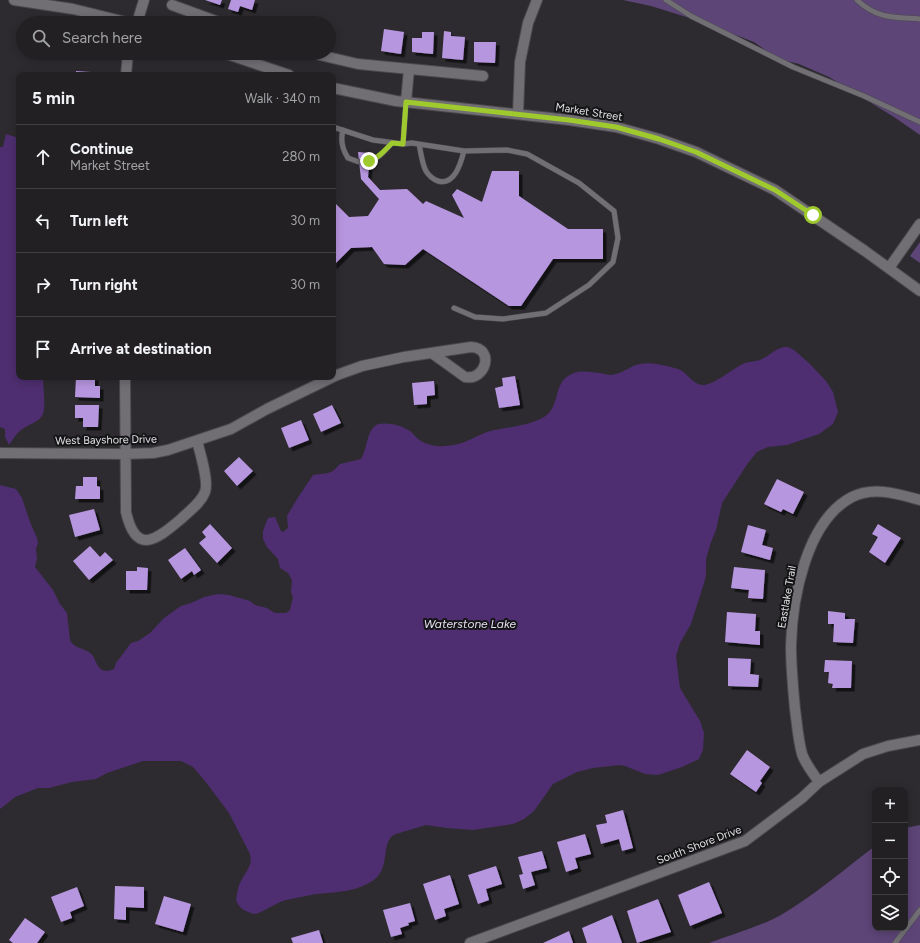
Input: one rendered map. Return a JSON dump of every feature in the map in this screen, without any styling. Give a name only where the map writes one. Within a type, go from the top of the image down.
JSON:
[{"type":"street","points":[[14,0],[73,9],[102,16]]},
{"type":"street","points":[[139,16],[144,0]]},
{"type":"street","points":[[518,114],[520,62],[528,23],[537,0]]},
{"type":"street","points":[[172,5],[202,16]]},
{"type":"street","points":[[336,59],[358,64],[483,76]]},
{"type":"street","points":[[126,72],[127,60]]},
{"type":"street","points":[[245,60],[280,72]]},
{"type":"street","points":[[406,102],[409,69]]},
{"type":"street","name":"Market Street","points":[[336,89],[406,102],[569,120],[616,127],[659,139],[696,152],[775,190],[865,251],[920,291]]},
{"type":"street","points":[[889,268],[920,224]]},
{"type":"street","name":"West Bayshore Drive","points":[[336,375],[362,366],[404,357],[476,347],[483,352],[485,356],[485,366],[482,372],[469,378],[465,377],[432,354]]},
{"type":"street","points":[[124,380],[126,512],[129,526],[136,537],[145,540],[158,538],[202,499],[206,490],[205,478],[197,441]]},
{"type":"street","name":"West Bayshore Drive","points":[[0,453],[125,454],[153,453],[168,450],[231,430],[267,409],[327,380]]},
{"type":"street","name":"Eastlake Trail","points":[[819,782],[806,762],[799,741],[792,672],[792,625],[796,600],[806,559],[812,542],[836,510],[852,497],[880,491],[920,500]]},
{"type":"street","name":"South Shore Drive","points":[[470,943],[745,841],[802,798],[819,782],[863,754],[888,746],[920,740]]},
{"type":"lane","points":[[666,0],[691,16],[793,67],[857,93],[920,122]]},
{"type":"lane","points":[[857,0],[865,8],[879,15],[920,19]]},
{"type":"lane","points":[[403,144],[406,102]]},
{"type":"lane","points":[[336,128],[373,140],[392,143],[419,144],[464,151],[508,150],[527,154],[579,183],[614,211],[618,238],[613,262],[589,285],[546,314],[503,319],[475,317],[454,308]]},
{"type":"lane","points":[[343,130],[341,138],[343,151],[348,158],[359,162]]},
{"type":"lane","points":[[369,161],[380,156],[392,143]]},
{"type":"lane","points":[[419,144],[426,172],[440,182],[450,179],[454,175],[460,165],[464,151]]},
{"type":"lane","points":[[895,943],[920,910]]},
{"type":"shaded area","points":[[623,0],[920,0],[920,135],[894,117],[829,77],[799,64],[778,59],[754,42],[696,20],[651,6]]},
{"type":"shaded area","points":[[920,242],[920,263],[910,256]]},
{"type":"shaded area","points":[[920,825],[920,943],[709,943],[755,927],[781,915],[817,891],[872,848],[872,931],[908,931],[908,827]]},
{"type":"water","points":[[6,134],[16,137],[16,380],[43,380],[44,401],[44,410],[41,417],[19,432],[9,445],[5,437],[5,429],[0,427],[0,147],[3,147]]},
{"type":"water","name":"Waterstone Lake","points":[[784,347],[794,350],[826,381],[833,392],[838,412],[833,424],[819,434],[787,445],[768,447],[757,452],[722,503],[716,530],[706,559],[705,580],[691,624],[680,643],[676,656],[680,688],[700,721],[704,733],[703,750],[699,759],[682,767],[658,775],[645,774],[620,765],[593,768],[577,772],[553,784],[534,811],[524,819],[513,824],[473,830],[426,825],[396,834],[391,837],[388,842],[383,867],[380,874],[362,887],[347,891],[316,894],[286,900],[255,914],[243,910],[236,900],[239,885],[250,865],[250,854],[229,813],[193,767],[181,761],[143,761],[107,773],[96,779],[72,782],[49,788],[38,788],[15,797],[0,809],[0,485],[16,489],[22,498],[38,543],[36,549],[37,558],[35,567],[53,590],[60,604],[67,613],[70,640],[76,646],[92,654],[100,668],[108,671],[114,669],[116,663],[131,643],[138,641],[150,633],[164,618],[181,606],[204,597],[218,594],[229,595],[250,601],[255,605],[267,608],[275,613],[286,613],[290,610],[293,598],[291,592],[292,580],[288,573],[280,568],[278,559],[267,547],[263,539],[263,531],[268,518],[275,517],[281,531],[283,532],[288,528],[287,516],[313,475],[328,473],[333,471],[340,464],[361,459],[371,430],[378,424],[395,424],[403,427],[425,443],[441,446],[454,445],[487,432],[527,424],[542,418],[552,409],[562,382],[566,377],[575,373],[588,372],[611,375],[620,373],[638,364],[650,363],[678,369],[696,383],[703,385],[712,382],[745,363],[760,360]]},
{"type":"building","points":[[205,0],[222,0],[220,5]]},
{"type":"building","points":[[231,0],[255,0],[252,10],[240,6],[238,12],[228,9]]},
{"type":"building","points":[[384,29],[404,32],[401,54],[381,51]]},
{"type":"building","points":[[444,31],[451,32],[451,36],[465,37],[463,60],[442,58]]},
{"type":"building","points":[[422,32],[434,32],[433,54],[412,52],[412,38],[422,38]]},
{"type":"building","points":[[474,42],[496,42],[495,63],[474,62]]},
{"type":"building","points":[[358,152],[370,153],[368,177],[380,190],[407,189],[423,204],[426,201],[464,218],[452,195],[457,189],[482,202],[492,171],[519,171],[519,196],[568,229],[603,229],[603,259],[553,259],[521,306],[509,306],[423,249],[405,265],[384,264],[372,247],[351,248],[336,263],[336,204],[349,217],[368,216],[379,199],[361,179]]},
{"type":"building","points":[[515,376],[520,405],[499,408],[495,388],[503,386],[502,378]]},
{"type":"building","points":[[76,380],[95,380],[95,386],[100,386],[100,398],[75,397]]},
{"type":"building","points":[[434,381],[435,395],[427,396],[427,404],[414,405],[412,383]]},
{"type":"building","points":[[75,405],[99,405],[98,427],[83,427],[83,418],[75,418]]},
{"type":"building","points":[[332,405],[341,423],[321,432],[313,414]]},
{"type":"building","points":[[301,420],[309,440],[289,448],[281,428]]},
{"type":"building","points":[[239,457],[253,471],[237,486],[224,471]]},
{"type":"building","points":[[83,477],[97,477],[97,486],[100,487],[100,499],[75,499],[76,486],[83,486]]},
{"type":"building","points":[[777,479],[804,492],[793,514],[783,509],[781,512],[764,504]]},
{"type":"building","points":[[94,509],[100,530],[75,537],[69,515]]},
{"type":"building","points":[[210,524],[232,548],[217,563],[199,543],[206,537],[202,532]]},
{"type":"building","points":[[878,524],[901,538],[885,563],[869,552],[878,537],[872,534]]},
{"type":"building","points":[[748,525],[766,530],[762,545],[773,548],[770,560],[741,552]]},
{"type":"building","points":[[90,546],[100,557],[105,552],[113,560],[89,580],[73,561]]},
{"type":"building","points":[[185,548],[201,570],[194,575],[192,571],[181,579],[168,560]]},
{"type":"building","points":[[137,567],[148,568],[147,590],[126,590],[126,571],[137,571]]},
{"type":"building","points":[[734,567],[765,570],[763,599],[748,598],[749,590],[731,588]]},
{"type":"building","points":[[828,611],[845,613],[845,619],[855,619],[853,643],[833,642],[834,624],[828,624]]},
{"type":"building","points":[[727,612],[756,614],[755,631],[760,631],[760,645],[725,642]]},
{"type":"building","points":[[728,658],[751,659],[750,674],[759,675],[758,687],[728,686]]},
{"type":"building","points":[[825,660],[852,661],[851,688],[832,688],[833,684],[828,683],[829,672],[824,672]]},
{"type":"building","points":[[747,750],[770,767],[760,781],[762,783],[756,792],[730,774]]},
{"type":"building","points":[[623,810],[633,848],[622,851],[619,839],[601,844],[596,825],[607,823],[605,815]]},
{"type":"building","points":[[585,834],[591,854],[575,858],[578,868],[566,872],[557,842]]},
{"type":"building","points":[[542,851],[547,868],[531,872],[535,885],[523,889],[519,875],[523,874],[518,857]]},
{"type":"building","points":[[496,866],[502,884],[486,889],[489,900],[478,904],[468,875]]},
{"type":"building","points":[[450,875],[459,904],[444,909],[446,916],[435,920],[423,884]]},
{"type":"building","points":[[709,882],[722,913],[690,926],[678,895]]},
{"type":"building","points":[[115,886],[144,887],[144,908],[126,907],[126,920],[114,919]]},
{"type":"building","points":[[77,887],[84,906],[70,912],[72,918],[61,922],[51,897]]},
{"type":"building","points":[[164,896],[191,904],[183,932],[155,924]]},
{"type":"building","points":[[658,899],[671,932],[637,943],[627,911]]},
{"type":"building","points":[[410,903],[415,921],[400,928],[402,934],[391,937],[383,910]]},
{"type":"building","points":[[612,915],[622,943],[587,943],[582,928]]},
{"type":"building","points":[[25,918],[45,932],[37,943],[13,943],[9,940]]},
{"type":"building","points":[[319,930],[323,943],[293,943],[291,938]]},
{"type":"building","points":[[569,931],[573,943],[543,943]]},
{"type":"route","points":[[369,161],[380,156],[392,143],[403,144],[406,102],[569,120],[616,127],[659,139],[696,152],[775,190],[813,215]]}]
